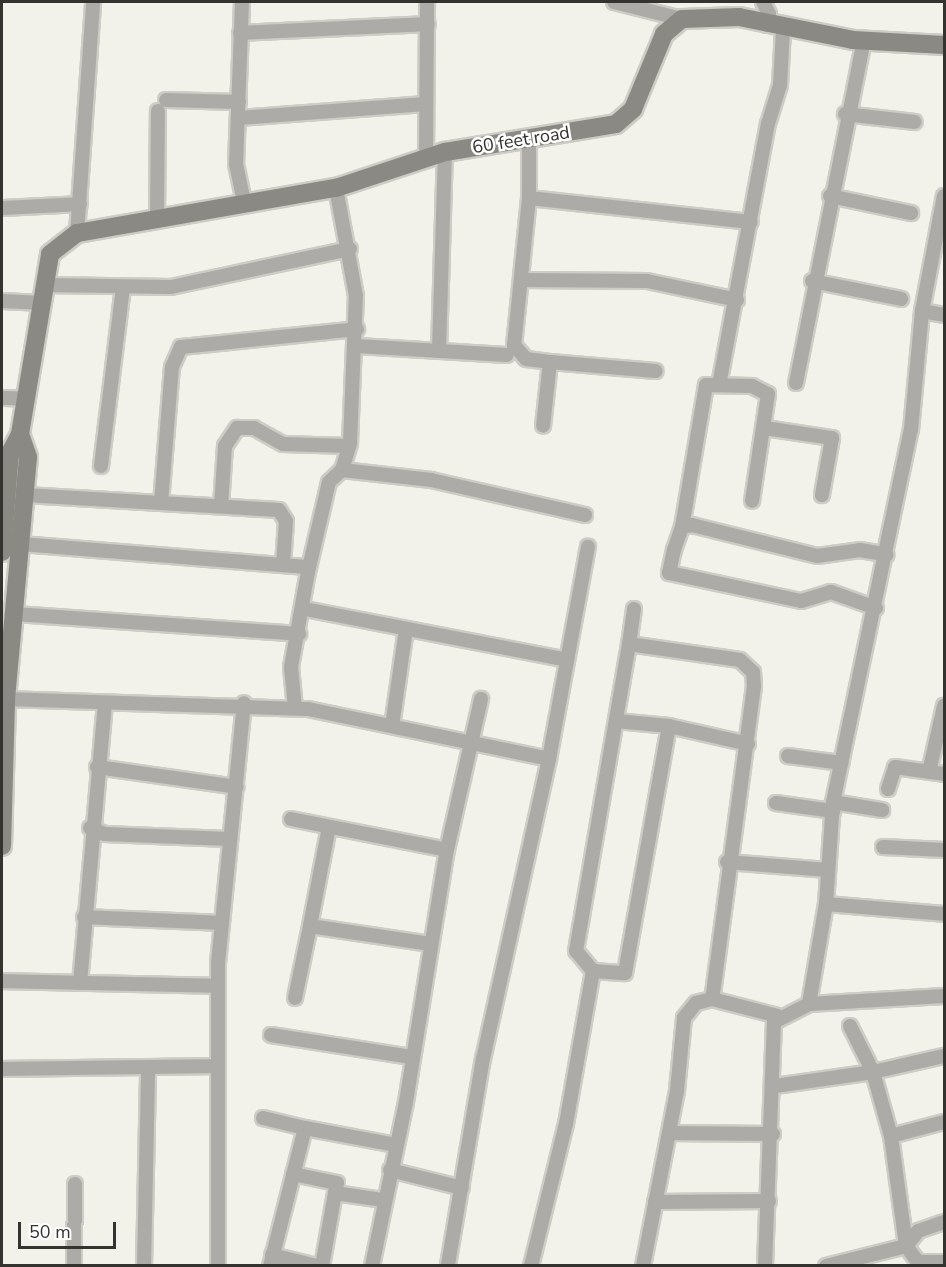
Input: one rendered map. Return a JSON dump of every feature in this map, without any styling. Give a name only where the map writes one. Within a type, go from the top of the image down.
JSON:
[{"type":"street","points":[[77,233],[93,2]]},
{"type":"street","points":[[242,2],[236,164],[244,203]]},
{"type":"street","points":[[426,158],[428,2]]},
{"type":"street","points":[[614,2],[681,19],[739,17],[775,27],[864,41],[945,45]]},
{"type":"street","points":[[719,385],[780,85],[775,27],[764,2]]},
{"type":"street","name":"60 feet road","points":[[44,294],[50,255],[77,233],[336,188],[445,152],[529,137],[606,127],[626,117],[664,34],[681,19]]},
{"type":"street","points":[[240,33],[428,24]]},
{"type":"street","points":[[796,383],[812,281],[845,114],[864,41]]},
{"type":"street","points":[[157,218],[162,105],[239,102]]},
{"type":"street","points":[[238,118],[425,104]]},
{"type":"street","points":[[845,114],[915,122]]},
{"type":"street","points":[[529,137],[529,198],[514,345],[526,359],[656,371]]},
{"type":"street","points":[[440,351],[445,152]]},
{"type":"street","points":[[295,708],[291,667],[305,609],[309,567],[329,482],[342,470],[349,446],[357,346],[350,249],[336,188]]},
{"type":"street","points":[[830,196],[911,213]]},
{"type":"street","points":[[809,1004],[826,904],[833,806],[887,555],[911,430],[922,311],[943,232],[945,196]]},
{"type":"street","points":[[529,198],[751,222]]},
{"type":"street","points":[[2,208],[80,204]]},
{"type":"street","points":[[2,301],[123,286],[212,281],[350,249]]},
{"type":"street","points":[[522,280],[647,281],[737,300]]},
{"type":"street","points":[[812,281],[901,299]]},
{"type":"street","points":[[101,466],[123,286]]},
{"type":"street","points":[[2,552],[4,504],[10,453],[21,434],[44,294]]},
{"type":"street","points":[[922,311],[945,315]]},
{"type":"street","points":[[161,503],[172,367],[181,347],[357,329]]},
{"type":"street","points":[[357,346],[507,355]]},
{"type":"street","points":[[543,426],[550,362]]},
{"type":"street","points":[[752,501],[769,401],[762,389],[706,385],[682,527],[669,573],[801,601],[831,592],[876,608]]},
{"type":"street","points":[[2,398],[26,399]]},
{"type":"street","points":[[221,506],[225,446],[237,428],[254,428],[283,444],[349,446]]},
{"type":"street","points":[[765,428],[832,438],[822,495]]},
{"type":"street","points":[[2,846],[4,699],[15,614],[28,457],[21,434]]},
{"type":"street","points":[[342,470],[431,480],[585,515]]},
{"type":"street","points":[[25,495],[279,510],[286,521],[283,565]]},
{"type":"street","points":[[682,527],[698,526],[817,556],[860,550],[887,555]]},
{"type":"street","points":[[21,544],[309,567]]},
{"type":"street","points":[[448,1266],[483,1058],[549,759],[588,547]]},
{"type":"street","points":[[305,609],[567,660]]},
{"type":"street","points":[[634,609],[576,951],[593,971],[625,973],[669,726]]},
{"type":"street","points":[[15,614],[299,634]]},
{"type":"street","points":[[392,726],[406,629]]},
{"type":"street","points":[[629,644],[720,655],[748,664],[754,686],[748,744],[728,862],[712,999]]},
{"type":"street","points":[[4,699],[105,703],[244,703],[295,708],[549,759]]},
{"type":"street","points":[[372,1266],[382,1200],[396,1145],[447,850],[474,744],[481,699]]},
{"type":"street","points":[[80,983],[90,828],[105,703]]},
{"type":"street","points":[[218,1266],[221,1161],[215,1066],[217,986],[228,839],[237,787],[244,703]]},
{"type":"street","points":[[929,772],[945,706]]},
{"type":"street","points":[[616,721],[669,726],[748,744]]},
{"type":"street","points":[[788,756],[842,763]]},
{"type":"street","points":[[97,767],[237,787]]},
{"type":"street","points":[[888,789],[895,767],[945,774]]},
{"type":"street","points":[[776,803],[882,810]]},
{"type":"street","points":[[291,819],[447,850]]},
{"type":"street","points":[[295,998],[329,827]]},
{"type":"street","points":[[90,828],[105,834],[228,839]]},
{"type":"street","points":[[883,847],[945,850]]},
{"type":"street","points":[[728,862],[828,870]]},
{"type":"street","points":[[826,904],[945,914]]},
{"type":"street","points":[[84,917],[222,923]]},
{"type":"street","points":[[310,926],[431,944]]},
{"type":"street","points":[[531,1266],[566,1124],[593,971]]},
{"type":"street","points":[[2,981],[217,986]]},
{"type":"street","points":[[643,1266],[669,1133],[684,1018],[696,1003],[712,999],[778,1016],[809,1004],[945,996]]},
{"type":"street","points":[[765,1266],[775,1086],[773,1041],[778,1016]]},
{"type":"street","points":[[850,1026],[873,1072],[891,1136],[906,1246],[918,1262],[945,1262]]},
{"type":"street","points":[[271,1035],[411,1057]]},
{"type":"street","points":[[775,1086],[873,1072],[945,1056]]},
{"type":"street","points":[[2,1069],[148,1071],[215,1066]]},
{"type":"street","points":[[144,1266],[148,1071]]},
{"type":"street","points":[[263,1118],[396,1145]]},
{"type":"street","points":[[891,1136],[945,1122]]},
{"type":"street","points":[[305,1128],[271,1260],[316,1266]]},
{"type":"street","points":[[669,1133],[773,1134]]},
{"type":"street","points":[[390,1170],[462,1188]]},
{"type":"street","points":[[293,1173],[337,1183],[322,1266]]},
{"type":"street","points":[[74,1266],[75,1184]]},
{"type":"street","points":[[335,1194],[382,1200]]},
{"type":"street","points":[[655,1202],[769,1201]]},
{"type":"street","points":[[826,1266],[906,1246],[918,1232],[945,1222]]}]
